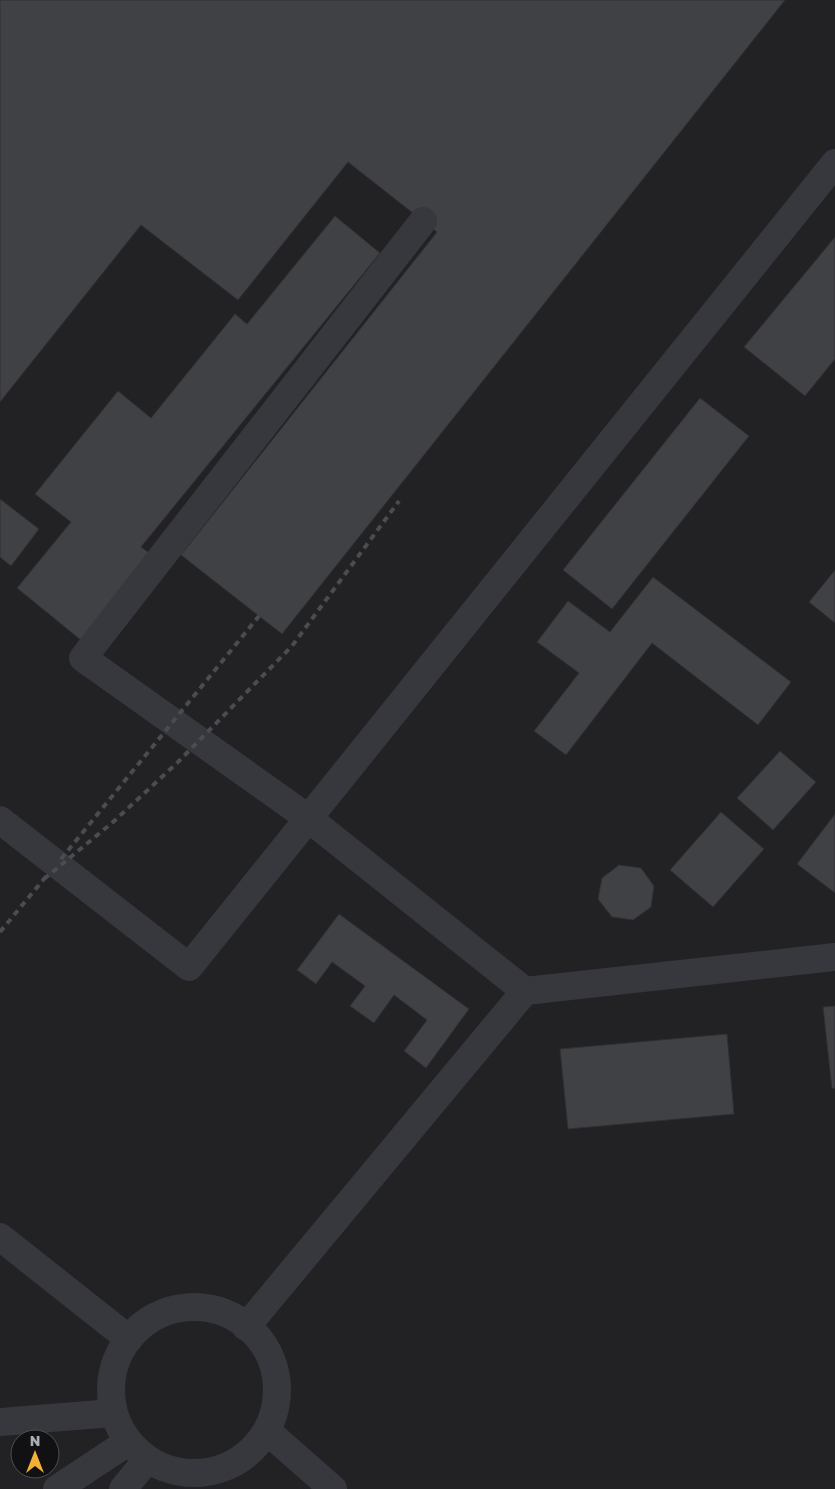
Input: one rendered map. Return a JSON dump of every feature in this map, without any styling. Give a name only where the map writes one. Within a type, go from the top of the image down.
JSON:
[{"type":"street","points":[[0,820],[189,967],[835,163]]},
{"type":"street","points":[[423,221],[83,658],[308,818],[525,991]]},
{"type":"street","points":[[246,1327],[525,991],[835,957]]},
{"type":"street","points":[[0,1237],[129,1339]]},
{"type":"street","points":[[57,1489],[151,1465],[185,1473],[219,1470],[247,1455],[267,1431],[278,1399],[274,1363],[260,1337],[231,1314],[203,1306],[165,1311],[141,1324],[119,1351],[110,1380],[113,1413],[151,1465]]},
{"type":"street","points":[[0,1422],[113,1413]]},
{"type":"street","points":[[267,1431],[333,1489]]},
{"type":"street","points":[[123,1489],[151,1465]]},
{"type":"shaded area","points":[[0,0],[835,0],[835,1489],[0,1489]]},
{"type":"building","points":[[0,0],[785,0],[282,634],[181,555],[437,232],[348,162],[238,300],[141,225],[0,402]]},
{"type":"building","points":[[335,216],[380,253],[141,547],[152,555],[82,641],[17,588],[71,522],[35,494],[118,391],[151,418],[235,314],[247,324]]},
{"type":"building","points":[[835,237],[835,359],[805,396],[744,347]]},
{"type":"building","points":[[700,398],[749,436],[612,609],[563,570]]},
{"type":"building","points":[[0,499],[39,529],[11,566],[0,557]]},
{"type":"building","points":[[835,570],[835,623],[809,602]]},
{"type":"building","points":[[653,577],[791,682],[758,725],[652,643],[566,755],[534,731],[579,673],[537,642],[568,601],[610,632]]},
{"type":"building","points":[[780,751],[816,782],[773,830],[737,798]]},
{"type":"building","points":[[721,812],[764,849],[713,907],[670,870]]},
{"type":"building","points":[[835,814],[835,893],[797,864]]},
{"type":"building","points":[[619,865],[641,868],[654,886],[651,907],[633,920],[612,917],[598,899],[602,878]]},
{"type":"building","points":[[339,914],[469,1009],[426,1068],[404,1051],[427,1020],[394,995],[374,1023],[350,1006],[365,986],[332,962],[316,984],[297,970]]},
{"type":"building","points":[[835,1006],[835,1088],[832,1089],[823,1007]]},
{"type":"building","points":[[727,1034],[734,1114],[568,1129],[560,1049]]},
{"type":"railway","points":[[44,879],[112,823],[177,763],[292,646],[399,501]]},
{"type":"railway","points":[[61,859],[259,616]]},
{"type":"railway","points":[[0,932],[48,874]]}]
